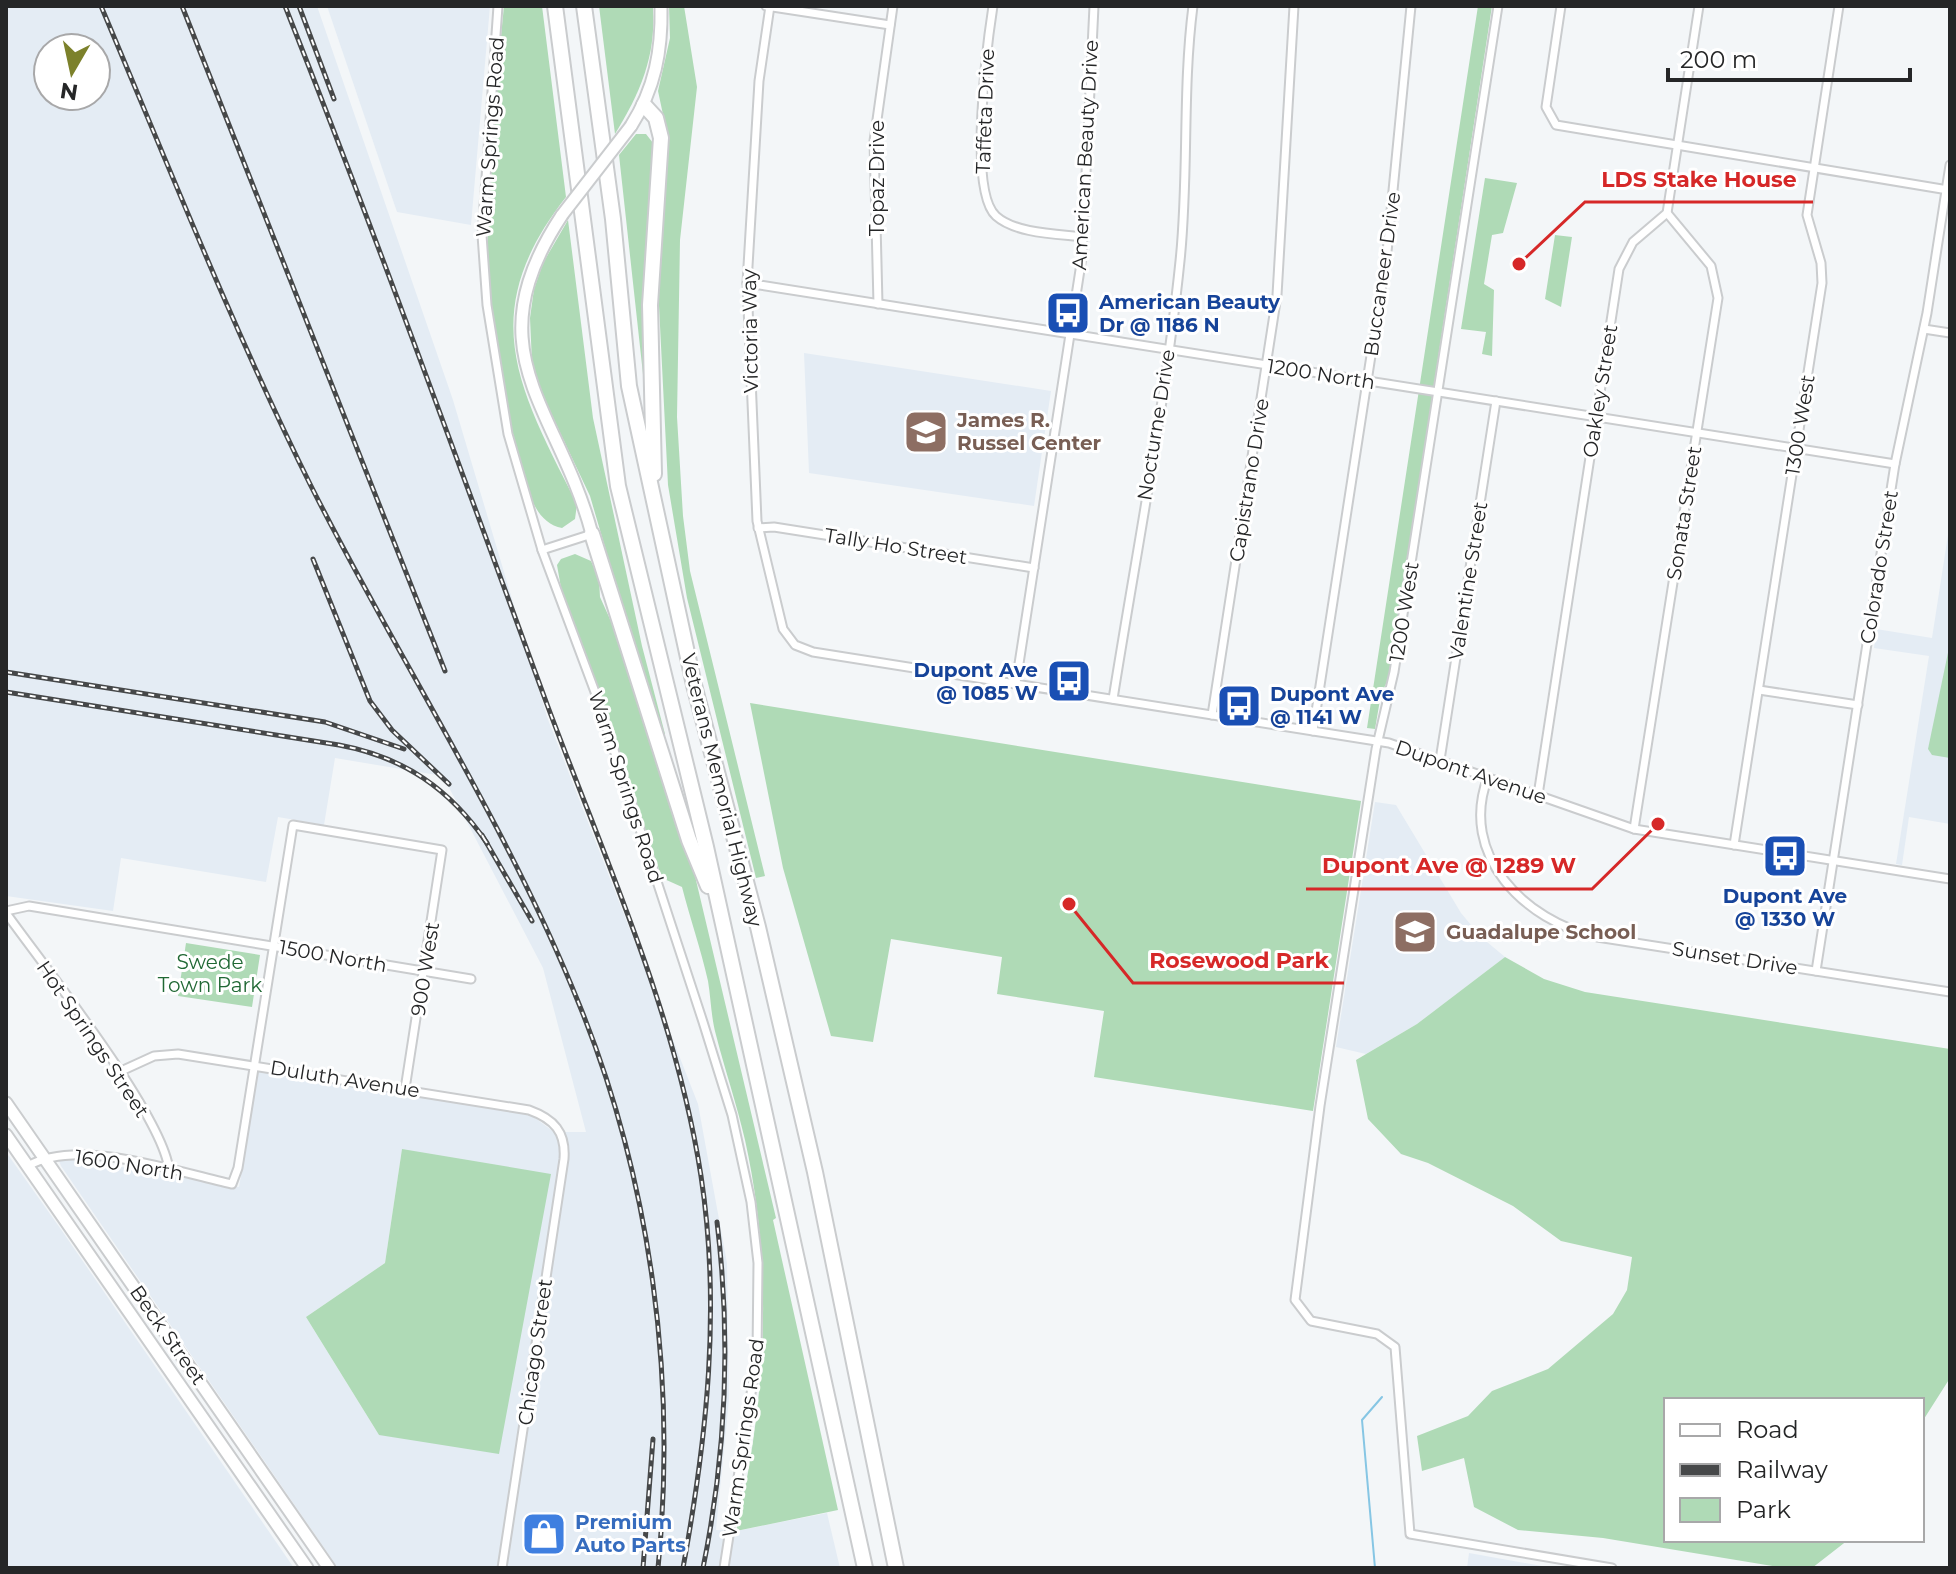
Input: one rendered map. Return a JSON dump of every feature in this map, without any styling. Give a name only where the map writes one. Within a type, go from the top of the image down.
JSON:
[{"type":"highway","name":"Veterans Memorial Highway","points":[[555,6],[618,486],[722,920],[865,1568]]},
{"type":"highway","name":"Veterans Memorial Highway","points":[[584,6],[613,219],[629,386],[653,503],[811,1157],[896,1568]]},
{"type":"highway","points":[[644,105],[656,118],[661,138],[650,305],[655,420],[653,503]]},
{"type":"highway","points":[[592,534],[689,840],[722,920]]},
{"type":"main road","points":[[592,534],[578,490],[533,394],[522,341],[527,286],[539,252],[562,215],[644,105],[660,54],[661,6]]},
{"type":"main road","name":"Beck Street","points":[[6,1103],[329,1568]]},
{"type":"main road","name":"Beck Street","points":[[6,1135],[307,1568]]},
{"type":"street","name":"Warm Springs Road","points":[[498,6],[484,171],[482,235],[487,305],[508,434],[542,550],[595,692],[703,1022],[732,1115],[751,1202],[758,1263],[757,1355],[724,1568]]},
{"type":"street","points":[[768,6],[890,25]]},
{"type":"street","name":"Victoria Way","points":[[768,6],[759,89],[747,283],[758,528],[781,625],[788,638],[799,647]]},
{"type":"street","name":"Topaz Drive","points":[[878,304],[874,141],[893,6]]},
{"type":"street","name":"Taffeta Drive","points":[[993,6],[984,95],[982,182],[986,202],[998,218],[1012,225],[1084,237]]},
{"type":"street","name":"American Beauty Drive","points":[[1016,683],[1084,237],[1087,95],[1094,6]]},
{"type":"street","name":"Nocturne Drive","points":[[1113,699],[1168,349],[1182,236],[1185,109],[1193,6]]},
{"type":"street","name":"Capistrano Drive","points":[[1212,715],[1267,365],[1283,235],[1287,87],[1294,6]]},
{"type":"street","name":"Buccaneer Drive","points":[[1313,731],[1390,230],[1411,6]]},
{"type":"street","name":"1200 West","points":[[1498,6],[1393,678],[1378,741],[1316,1137],[1295,1293],[1300,1310],[1311,1321],[1377,1334],[1388,1338],[1395,1347],[1410,1534],[1612,1568]]},
{"type":"street","points":[[1561,6],[1546,107],[1549,117],[1561,127],[1948,190]]},
{"type":"street","points":[[1667,213],[1699,6]]},
{"type":"street","name":"1300 West","points":[[1734,845],[1822,283],[1821,263],[1807,222],[1839,6]]},
{"type":"street","name":"Colorado Street","points":[[1816,971],[1895,464],[1924,329],[1950,165]]},
{"type":"street","name":"Oakley Street","points":[[1538,795],[1622,261],[1633,242],[1667,213]]},
{"type":"street","name":"Sonata Street","points":[[1634,829],[1718,285],[1708,260],[1667,213]]},
{"type":"street","name":"1200 North","points":[[747,283],[1895,464]]},
{"type":"street","points":[[1924,329],[1950,333]]},
{"type":"street","name":"Valentine Street","points":[[1440,760],[1496,401]]},
{"type":"street","name":"Tally Ho Street","points":[[758,528],[774,527],[1034,568]]},
{"type":"street","points":[[542,550],[592,534]]},
{"type":"street","name":"Dupont Avenue","points":[[799,647],[1378,741],[1634,829],[1950,879]]},
{"type":"street","points":[[1759,690],[1858,705]]},
{"type":"street","name":"Sunset Drive","points":[[1488,777],[1480,810],[1487,852],[1507,885],[1547,919],[1597,937],[1950,992]]},
{"type":"street","name":"900 West","points":[[274,946],[293,825],[442,850],[405,1089]]},
{"type":"street","name":"1500 North","points":[[6,912],[29,906],[471,979]]},
{"type":"street","name":"Hot Springs Street","points":[[6,912],[119,1072],[164,1147],[169,1170]]},
{"type":"street","points":[[254,1065],[274,946]]},
{"type":"street","name":"Duluth Avenue","points":[[119,1072],[165,1053],[254,1065],[529,1110],[554,1123],[563,1137]]},
{"type":"street","name":"1600 North","points":[[28,1166],[44,1157],[74,1154],[232,1184],[238,1168],[254,1065]]},
{"type":"street","name":"Chicago Street","points":[[502,1568],[564,1159],[563,1137]]},
{"type":"shaded area","points":[[6,6],[317,6],[453,400],[547,717],[698,1104],[727,1263],[729,1399],[716,1530],[736,1531],[827,1513],[840,1568],[338,1568],[57,1156],[239,1187],[259,1069],[527,1112],[554,1132],[586,1132],[543,968],[443,776],[335,758],[324,825],[278,817],[266,882],[121,858],[113,911],[6,896]],"holes":[[[402,1149],[379,1435],[306,1317],[385,1263]]]},
{"type":"shaded area","points":[[327,6],[490,6],[471,225],[397,212]]},
{"type":"shaded area","name":"James R. Russel Center","points":[[804,353],[1051,391],[1034,506],[809,473]]},
{"type":"shaded area","points":[[1950,522],[1950,824],[1909,817],[1902,865],[1896,864],[1929,656],[1874,648],[1876,629],[1932,638]]},
{"type":"shaded area","name":"Guadalupe School","points":[[1375,802],[1396,805],[1461,913],[1481,937],[1505,957],[1417,1024],[1366,1054],[1336,1047]]},
{"type":"shaded area","points":[[6,1152],[60,1228],[294,1568],[6,1568]]},
{"type":"shaded area","points":[[1469,1553],[1553,1568],[1467,1568]]},
{"type":"green space","points":[[504,6],[542,6],[566,197],[538,239],[521,278],[514,315],[515,351],[524,387],[538,424],[577,504],[575,519],[562,528],[543,518],[527,487],[502,381],[491,306],[488,193]]},
{"type":"green space","points":[[599,6],[653,8],[649,59],[632,104],[615,134]]},
{"type":"green space","points":[[669,6],[684,6],[697,87],[680,240],[677,417],[683,516],[690,571],[765,876],[756,878],[687,598],[668,485],[657,266],[668,138],[658,91],[670,38]]},
{"type":"green space","points":[[1478,6],[1492,6],[1389,678],[1381,694],[1375,729],[1367,728]]},
{"type":"green space","points":[[636,134],[646,134],[653,143],[646,283],[648,373],[643,374],[619,155]]},
{"type":"green space","points":[[1485,178],[1517,183],[1503,233],[1492,235],[1484,284],[1494,290],[1492,356],[1482,354],[1486,332],[1461,329]]},
{"type":"green space","points":[[568,220],[593,418],[642,646],[665,734],[660,735],[590,496],[540,390],[532,363],[530,318],[534,289],[543,263]]},
{"type":"green space","points":[[1555,235],[1572,237],[1561,307],[1545,299]]},
{"type":"green space","points":[[575,554],[591,561],[599,579],[600,597],[614,628],[695,876],[776,1218],[773,1220],[838,1510],[736,1531],[754,1434],[763,1336],[760,1238],[754,1189],[742,1127],[714,1028],[708,981],[682,887],[662,878],[561,588],[557,565],[561,559]]},
{"type":"green space","points":[[1950,643],[1950,758],[1932,755],[1928,749]]},
{"type":"green space","points":[[750,703],[1361,801],[1313,1111],[1094,1077],[1104,1011],[997,994],[1002,957],[891,939],[873,1042],[831,1036],[783,868]]},
{"type":"green space","name":"Swede Town Park","points":[[186,943],[260,955],[252,1007],[178,996]]},
{"type":"green space","points":[[1505,957],[1544,979],[1585,992],[1950,1049],[1950,1378],[1924,1419],[1924,1398],[1664,1398],[1664,1542],[1845,1542],[1812,1568],[1784,1568],[1603,1538],[1518,1530],[1474,1507],[1464,1458],[1422,1471],[1417,1436],[1468,1416],[1492,1391],[1548,1369],[1613,1314],[1627,1290],[1632,1257],[1561,1241],[1513,1206],[1428,1163],[1401,1154],[1368,1119],[1356,1060],[1417,1024]]},
{"type":"green space","points":[[402,1149],[551,1174],[499,1454],[379,1435],[306,1317],[385,1263]]},
{"type":"waterway","points":[[1375,1568],[1362,1420],[1382,1397]]},
{"type":"railway","points":[[101,6],[202,248],[282,427],[345,551],[519,871],[579,1004],[604,1071],[641,1210],[653,1281],[664,1425],[658,1568]]},
{"type":"railway","points":[[182,6],[445,671]]},
{"type":"railway","points":[[285,6],[615,880],[675,1056],[701,1176],[710,1275],[705,1421],[683,1568]]},
{"type":"railway","points":[[299,6],[334,99]]},
{"type":"railway","points":[[313,559],[370,701],[392,730],[449,784]]},
{"type":"railway","points":[[6,672],[325,722],[404,749]]},
{"type":"railway","points":[[6,692],[363,750],[424,778],[457,807],[487,843]]},
{"type":"railway","points":[[482,835],[532,921]]},
{"type":"railway","points":[[703,1568],[717,1482],[724,1396],[724,1309],[717,1222]]},
{"type":"railway","points":[[643,1568],[653,1439]]},
{"type":"place","name":"LDS Stake House","points":[[1519,264]]},
{"type":"place","name":"American Beauty Dr @ 1186 N","points":[[1068,313]]},
{"type":"place","name":"James R. Russel Center","points":[[926,432]]},
{"type":"place","name":"Dupont Ave @ 1085 W","points":[[1069,681]]},
{"type":"place","name":"Dupont Ave @ 1141 W","points":[[1239,706]]},
{"type":"place","name":"Dupont Ave @ 1289 W","points":[[1658,824]]},
{"type":"place","name":"Dupont Ave @ 1330 W","points":[[1785,856]]},
{"type":"place","name":"Rosewood Park","points":[[1069,904]]},
{"type":"place","name":"Guadalupe School","points":[[1415,932]]},
{"type":"place","name":"Premium Auto Parts","points":[[544,1534]]}]
